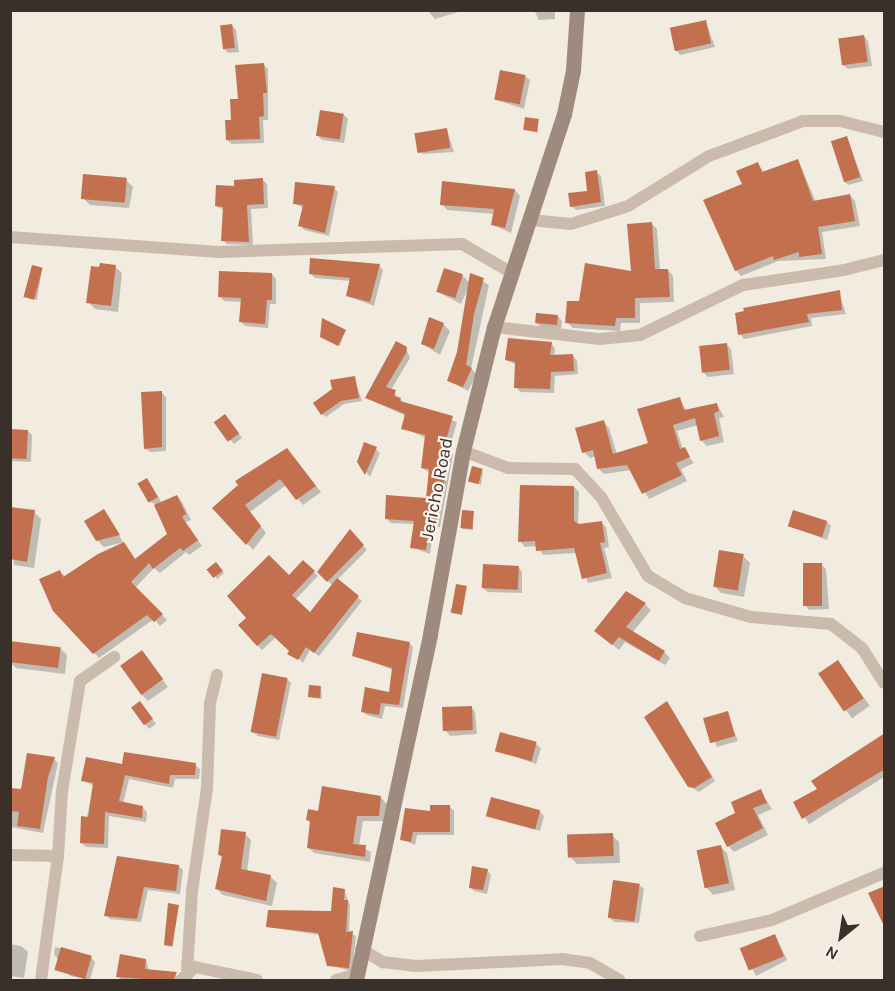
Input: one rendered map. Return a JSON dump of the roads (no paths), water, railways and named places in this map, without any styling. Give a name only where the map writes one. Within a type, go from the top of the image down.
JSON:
[{"type":"street","name":"Jericho Road","points":[[357,977],[361,949],[430,634],[463,451],[494,327],[564,114],[573,70],[577,10]]},
{"type":"street","points":[[531,220],[571,224],[628,206],[709,156],[803,121],[840,121],[885,132]]},
{"type":"street","points":[[10,237],[218,252],[405,243],[462,244],[512,273]]},
{"type":"street","points":[[494,327],[600,339],[640,334],[743,285],[844,270],[885,260]]},
{"type":"street","points":[[463,451],[508,468],[562,466],[575,469],[601,497],[629,550],[648,576],[685,598],[752,617],[831,624],[862,648],[885,683]]},
{"type":"street","points":[[41,981],[58,856],[62,791],[80,681],[114,657]]},
{"type":"street","points":[[184,976],[192,891],[207,788],[210,703],[217,675]]},
{"type":"street","points":[[10,855],[58,856]]},
{"type":"street","points":[[700,936],[772,920],[885,873]]},
{"type":"street","points":[[361,949],[382,962],[416,966],[562,959],[590,963],[620,981]]},
{"type":"street","points":[[184,976],[195,967],[257,981]]},
{"type":"street","points":[[336,981],[357,977]]}]
